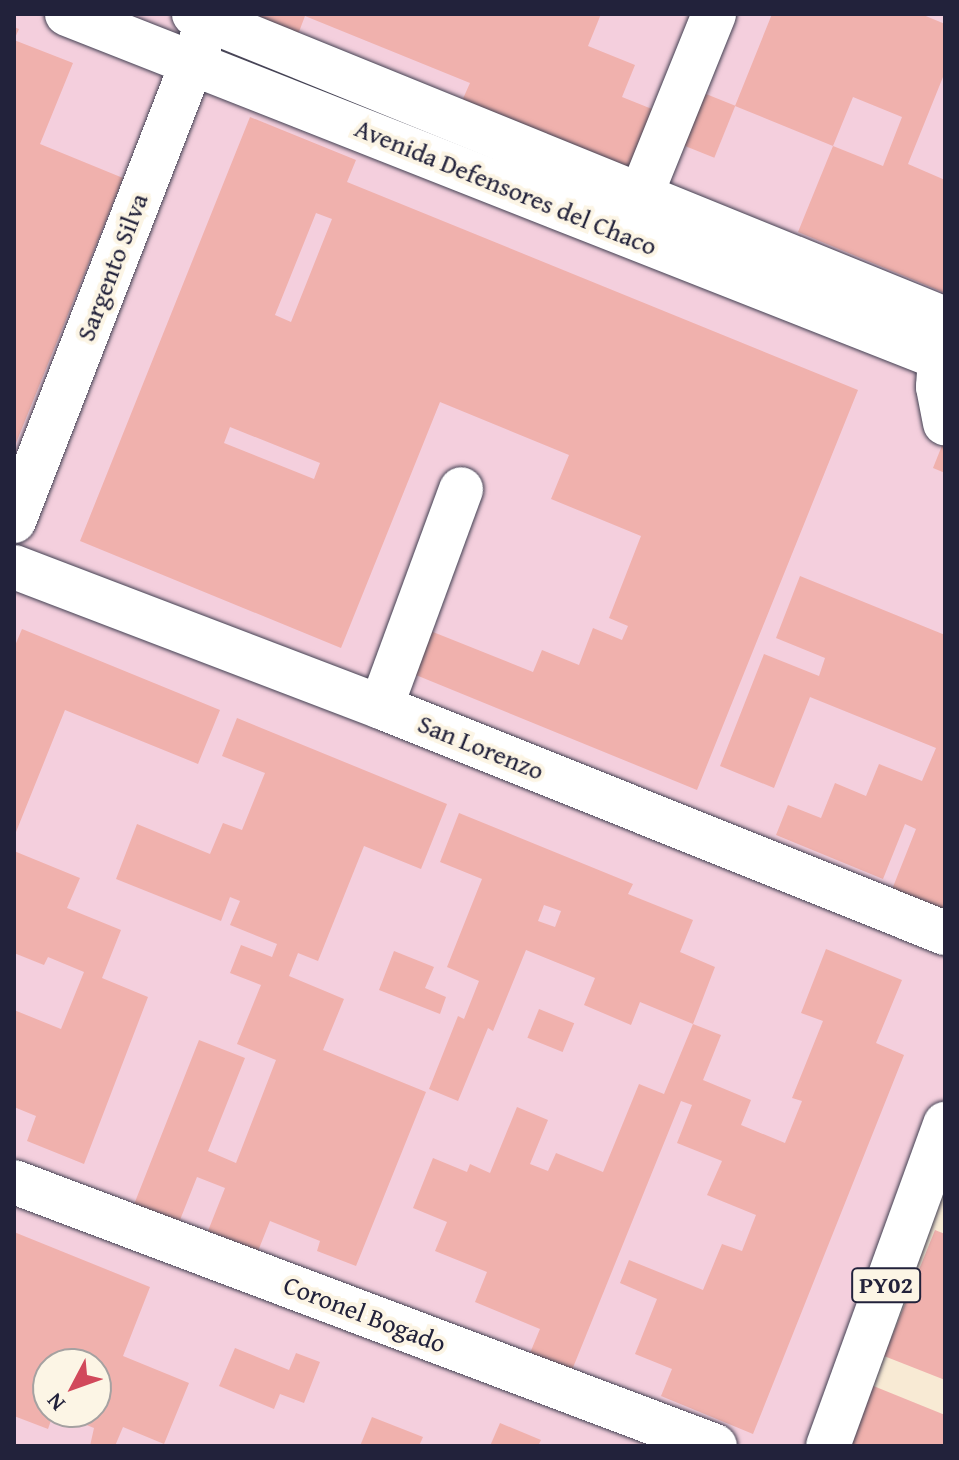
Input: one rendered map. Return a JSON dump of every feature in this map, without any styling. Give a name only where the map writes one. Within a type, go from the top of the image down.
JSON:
[{"type":"main road","name":"Avenida Defensores del Chaco","points":[[67,14],[943,346]]},
{"type":"main road","points":[[641,195],[714,14]]},
{"type":"main road","name":"Avenida Defensores del Chaco","points":[[205,16],[641,195],[943,346]]},
{"type":"main road","name":"Sargento Silva","points":[[14,521],[191,62],[205,16]]},
{"type":"main road","points":[[943,346],[938,387],[945,423]]},
{"type":"main road","points":[[381,707],[461,489]]},
{"type":"main road","name":"San Lorenzo","points":[[14,567],[381,707],[945,933]]},
{"type":"main road","name":"PY02","points":[[828,1446],[945,1124]]},
{"type":"main road","name":"Coronel Bogado","points":[[14,1182],[715,1446]]},
{"type":"shaded area","points":[[14,14],[945,14],[945,1183],[847,1446],[14,1446]]},
{"type":"building","points":[[261,14],[601,14],[588,46],[635,65],[622,97],[657,111],[629,182],[457,112],[470,83],[305,16],[297,37],[258,21]]},
{"type":"building","points":[[772,14],[921,14],[945,24],[945,72],[908,164],[945,180],[945,293],[798,232],[833,146],[735,106]],"holes":[[[853,97],[902,117],[883,166],[833,146]]]},
{"type":"building","points":[[14,40],[73,63],[40,144],[123,178],[14,448]]},
{"type":"building","points":[[701,92],[735,106],[714,158],[680,144]]},
{"type":"building","points":[[250,117],[356,160],[347,182],[858,390],[697,790],[411,673],[428,630],[533,672],[542,650],[579,665],[593,628],[622,640],[628,626],[609,618],[641,536],[551,499],[569,455],[440,402],[341,648],[80,541]],"holes":[[[316,213],[332,219],[291,322],[275,315]],[[230,427],[320,463],[314,479],[224,443]]]},
{"type":"building","points":[[945,438],[945,473],[933,468]]},
{"type":"building","points":[[800,576],[945,635],[945,914],[891,892],[916,829],[905,824],[883,879],[776,835],[788,805],[821,818],[835,783],[866,796],[879,764],[922,781],[936,748],[810,697],[774,788],[720,766],[764,654],[819,676],[825,658],[776,638]]},
{"type":"building","points":[[22,629],[220,710],[198,764],[65,710],[14,837],[14,648]]},
{"type":"building","points":[[237,718],[447,804],[421,869],[364,846],[318,961],[298,953],[289,976],[344,999],[323,1050],[426,1092],[356,1266],[317,1251],[320,1241],[270,1221],[258,1251],[208,1231],[225,1188],[197,1177],[178,1225],[133,1207],[199,1040],[245,1058],[208,1151],[236,1163],[276,1060],[237,1044],[261,985],[230,973],[241,945],[272,957],[277,944],[230,925],[240,901],[230,897],[221,921],[116,879],[137,824],[210,854],[223,823],[242,830],[265,773],[222,756]]},
{"type":"building","points":[[459,813],[633,884],[628,894],[693,920],[680,952],[715,967],[693,1024],[640,1002],[631,1025],[584,1005],[595,978],[526,950],[493,1031],[488,1028],[458,1101],[429,1089],[458,1016],[464,1019],[479,981],[447,967],[482,879],[440,862]],"holes":[[[544,905],[561,911],[555,927],[538,921]]]},
{"type":"building","points":[[14,851],[80,878],[67,908],[121,930],[102,978],[148,997],[84,1164],[27,1141],[36,1116],[14,1107],[14,1010],[61,1029],[84,972],[48,957],[44,965],[14,953]]},
{"type":"building","points":[[826,949],[902,980],[876,1043],[904,1055],[753,1434],[661,1396],[672,1369],[635,1354],[657,1299],[620,1283],[629,1260],[703,1290],[722,1244],[742,1251],[756,1215],[707,1195],[722,1161],[677,1143],[692,1105],[681,1101],[572,1370],[530,1353],[540,1329],[475,1302],[487,1272],[435,1251],[447,1222],[413,1208],[433,1158],[467,1172],[470,1164],[490,1173],[517,1107],[548,1120],[530,1164],[548,1171],[556,1153],[603,1172],[639,1084],[664,1094],[693,1024],[721,1035],[703,1080],[751,1100],[741,1125],[785,1143],[802,1101],[792,1098],[823,1021],[801,1013]]},
{"type":"building","points":[[394,951],[434,967],[425,988],[446,997],[440,1014],[379,990]]},
{"type":"building","points":[[539,1009],[574,1023],[563,1052],[527,1038]]},
{"type":"building","points":[[935,1230],[945,1234],[945,1380],[884,1356]]},
{"type":"building","points":[[14,1232],[150,1287],[123,1356],[189,1383],[164,1444],[123,1427],[115,1446],[90,1446],[94,1428],[112,1428],[112,1348],[32,1348],[32,1423],[14,1416]]},
{"type":"building","points":[[235,1348],[289,1370],[296,1353],[320,1362],[304,1403],[280,1394],[274,1409],[219,1386]]},
{"type":"building","points":[[871,1385],[945,1415],[945,1446],[846,1446]]},
{"type":"building","points":[[372,1417],[423,1437],[419,1446],[360,1446]]},
{"type":"building","points":[[500,1423],[541,1440],[538,1446],[490,1446]]}]
